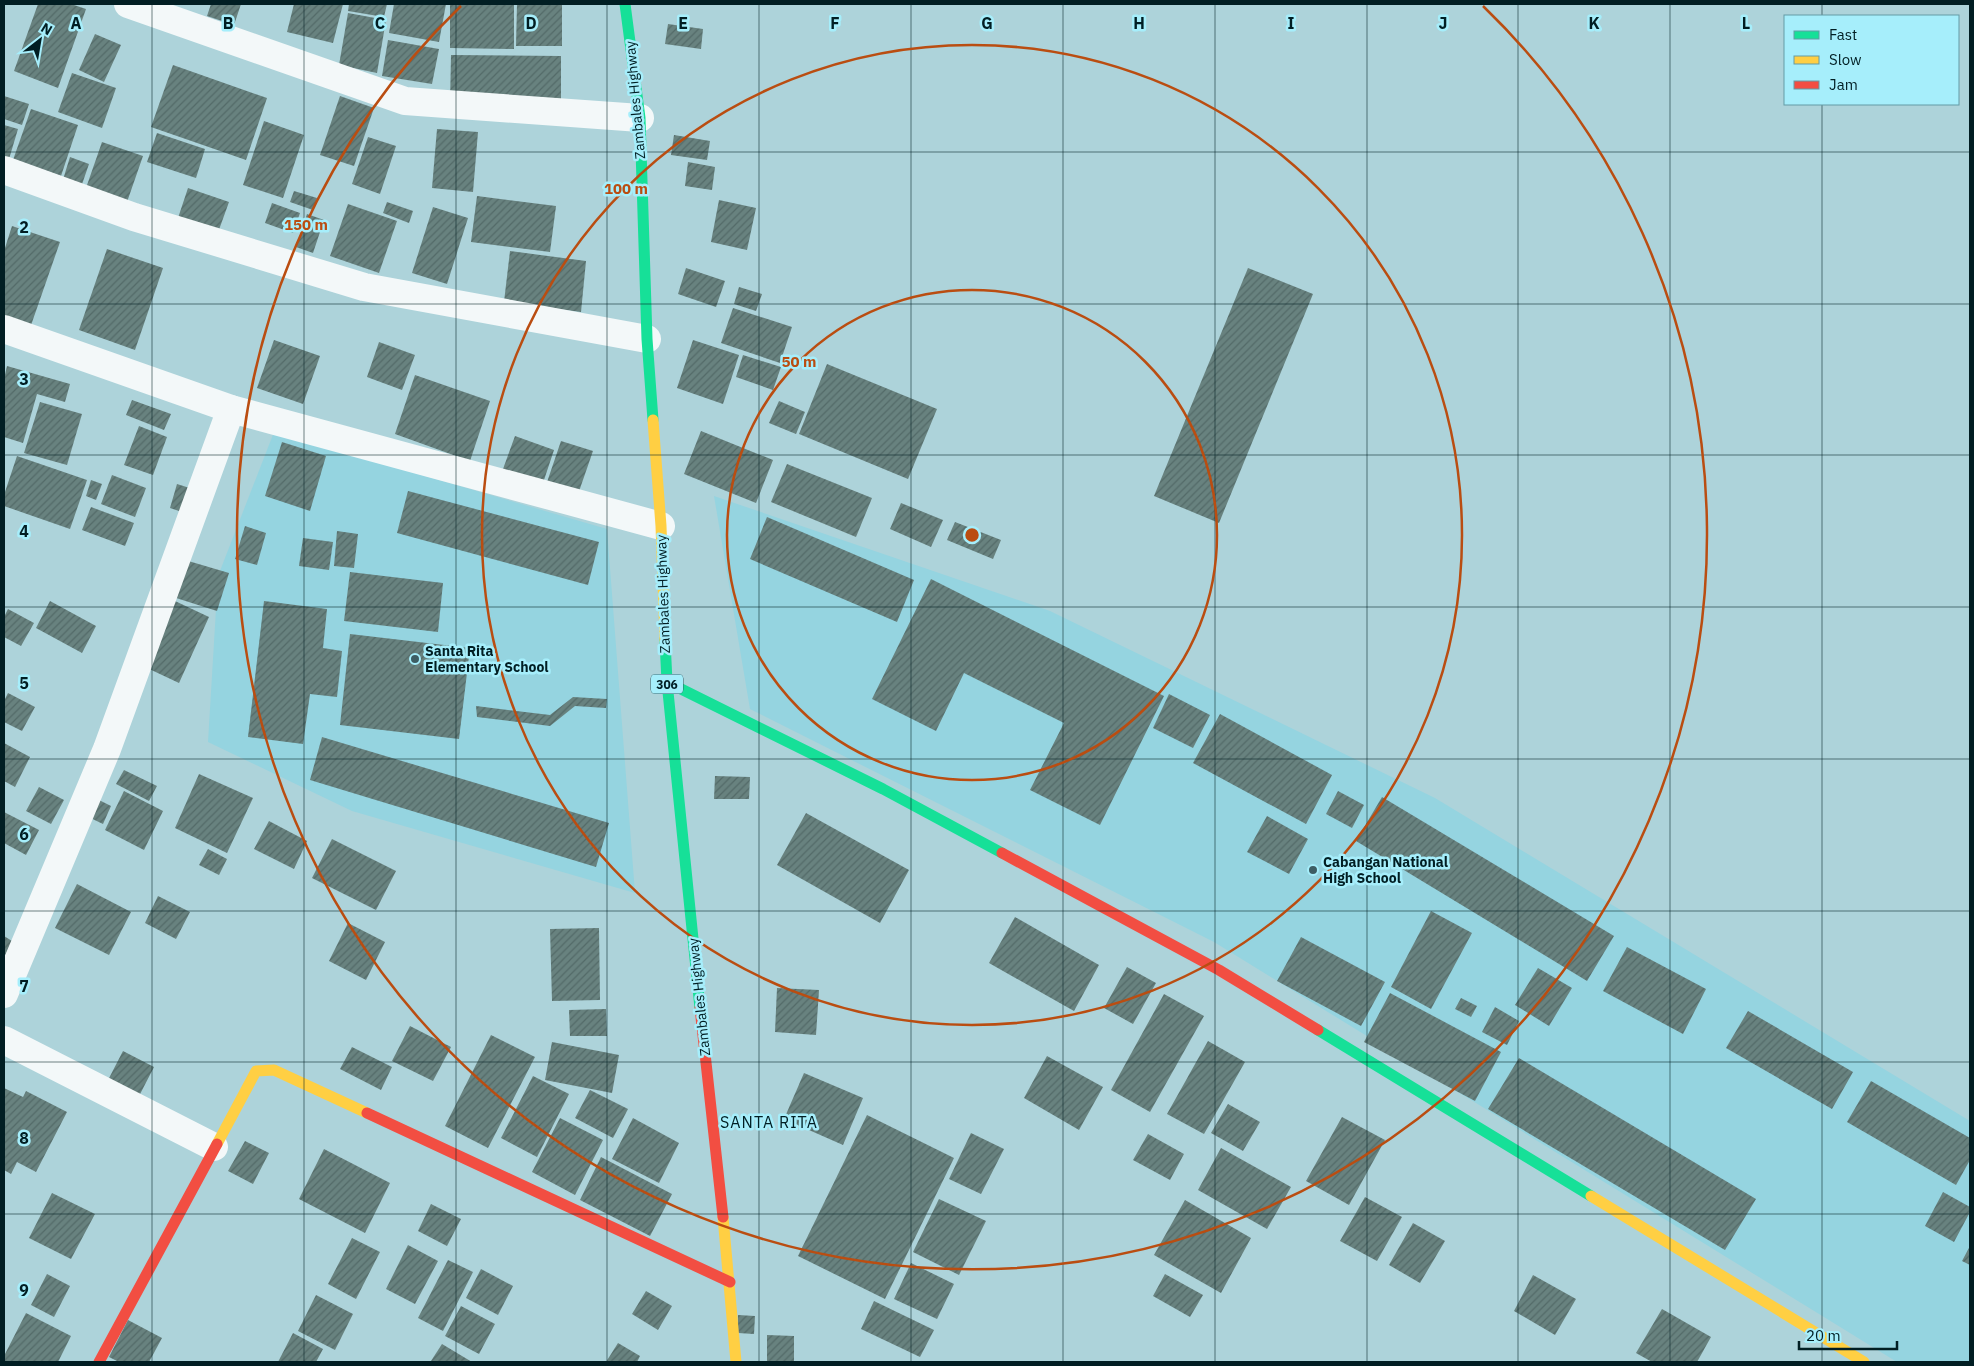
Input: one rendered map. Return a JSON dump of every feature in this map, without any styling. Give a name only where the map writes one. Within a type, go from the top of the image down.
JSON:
[{"type":"street","points":[[128,4],[405,101],[640,118]]},
{"type":"street","name":"Zambales Highway","points":[[625,4],[640,118],[648,339],[661,526],[667,682],[684,863],[730,1282],[736,1362]]},
{"type":"street","points":[[4,170],[134,217],[364,287],[648,339]]},
{"type":"street","points":[[4,329],[231,409],[661,526]]},
{"type":"street","points":[[4,994],[107,749],[231,409]]},
{"type":"street","points":[[667,682],[883,789],[1219,970],[1864,1362]]},
{"type":"street","points":[[4,1040],[214,1147]]},
{"type":"street","points":[[99,1362],[256,1071],[274,1070],[730,1282]]},
{"type":"shaded area","name":"Santa Rita Elementary School","points":[[274,432],[607,529],[635,893],[352,811],[208,742],[218,576]]},
{"type":"shaded area","name":"Cabangan National High School","points":[[714,496],[1050,611],[1435,798],[1970,1121],[1970,1362],[1897,1362],[1214,942],[750,709]]},
{"type":"building","points":[[38,4],[71,4],[86,9],[58,88],[14,71]]},
{"type":"building","points":[[211,4],[241,4],[234,25],[207,16]]},
{"type":"building","points":[[294,4],[343,4],[333,43],[287,32]]},
{"type":"building","points":[[349,4],[387,4],[384,17],[348,11]]},
{"type":"building","points":[[394,4],[446,4],[439,42],[389,33]]},
{"type":"building","points":[[450,4],[514,4],[514,49],[450,48]]},
{"type":"building","points":[[517,4],[562,4],[562,46],[516,46]]},
{"type":"building","points":[[348,13],[386,20],[377,73],[339,65]]},
{"type":"building","points":[[668,24],[703,29],[701,49],[665,44]]},
{"type":"building","points":[[95,34],[121,45],[104,82],[79,70]]},
{"type":"building","points":[[388,40],[439,49],[432,84],[382,76]]},
{"type":"building","points":[[451,55],[561,56],[561,105],[450,103]]},
{"type":"building","points":[[173,65],[267,98],[246,160],[151,127]]},
{"type":"building","points":[[72,73],[116,88],[102,128],[58,112]]},
{"type":"building","points":[[4,96],[29,104],[22,125],[4,119]]},
{"type":"building","points":[[340,96],[374,108],[354,166],[320,155]]},
{"type":"building","points":[[31,109],[78,125],[61,176],[13,160]]},
{"type":"building","points":[[264,121],[304,135],[283,198],[243,185]]},
{"type":"building","points":[[4,125],[18,129],[9,159],[4,157]]},
{"type":"building","points":[[437,129],[478,132],[473,192],[432,188]]},
{"type":"building","points":[[157,133],[205,149],[196,178],[147,162]]},
{"type":"building","points":[[674,135],[710,141],[707,160],[671,155]]},
{"type":"building","points":[[368,137],[396,146],[380,194],[352,184]]},
{"type":"building","points":[[102,142],[143,156],[127,202],[86,188]]},
{"type":"building","points":[[70,157],[89,164],[79,193],[61,186]]},
{"type":"building","points":[[688,162],[715,167],[712,190],[685,186]]},
{"type":"building","points":[[188,188],[229,202],[216,238],[176,224]]},
{"type":"building","points":[[294,191],[317,198],[313,210],[290,202]]},
{"type":"building","points":[[477,196],[556,206],[550,252],[471,242]]},
{"type":"building","points":[[719,200],[756,208],[747,250],[711,242]]},
{"type":"building","points":[[387,202],[413,211],[409,223],[383,213]]},
{"type":"building","points":[[272,203],[300,213],[293,233],[265,223]]},
{"type":"building","points":[[348,204],[397,221],[379,273],[330,256]]},
{"type":"building","points":[[433,207],[468,218],[447,284],[412,273]]},
{"type":"building","points":[[307,214],[324,220],[313,253],[296,247]]},
{"type":"building","points":[[12,226],[60,242],[29,331],[4,323],[4,251]]},
{"type":"building","points":[[107,249],[163,268],[135,350],[79,330]]},
{"type":"building","points":[[510,251],[586,261],[581,312],[504,302]]},
{"type":"building","points":[[686,268],[725,281],[716,307],[678,294]]},
{"type":"building","points":[[1248,268],[1313,294],[1219,523],[1154,496]]},
{"type":"building","points":[[739,287],[762,294],[756,311],[734,304]]},
{"type":"building","points":[[733,308],[792,327],[780,363],[721,343]]},
{"type":"building","points":[[274,340],[320,356],[303,404],[257,388]]},
{"type":"building","points":[[693,340],[739,355],[723,404],[677,388]]},
{"type":"building","points":[[379,342],[415,355],[402,390],[367,377]]},
{"type":"building","points":[[743,355],[781,367],[773,390],[736,377]]},
{"type":"building","points":[[827,364],[937,409],[908,479],[799,434]]},
{"type":"building","points":[[7,366],[70,384],[65,402],[37,394],[23,443],[4,437],[4,379]]},
{"type":"building","points":[[415,375],[490,401],[470,461],[395,434]]},
{"type":"building","points":[[132,400],[171,414],[164,430],[126,415]]},
{"type":"building","points":[[779,401],[805,412],[796,434],[769,423]]},
{"type":"building","points":[[40,402],[82,414],[67,465],[24,453]]},
{"type":"building","points":[[139,426],[167,437],[153,475],[124,465]]},
{"type":"building","points":[[701,431],[773,460],[756,503],[684,474]]},
{"type":"building","points":[[515,436],[554,450],[543,483],[503,469]]},
{"type":"building","points":[[561,441],[593,451],[576,500],[545,488]]},
{"type":"building","points":[[282,442],[326,456],[310,511],[265,496]]},
{"type":"building","points":[[17,456],[87,480],[70,529],[4,506],[4,495]]},
{"type":"building","points":[[787,464],[872,498],[856,537],[771,502]]},
{"type":"building","points":[[112,475],[146,488],[135,517],[101,504]]},
{"type":"building","points":[[91,480],[102,484],[96,500],[86,496]]},
{"type":"building","points":[[177,484],[196,490],[188,514],[170,508]]},
{"type":"building","points":[[408,491],[599,542],[588,585],[397,533]]},
{"type":"building","points":[[901,503],[943,520],[931,547],[890,529]]},
{"type":"building","points":[[91,507],[134,523],[125,546],[82,530]]},
{"type":"building","points":[[767,517],[914,580],[897,622],[750,559]]},
{"type":"building","points":[[955,522],[1001,540],[993,559],[947,540]]},
{"type":"building","points":[[245,526],[266,533],[257,565],[235,559]]},
{"type":"building","points":[[337,531],[358,534],[354,568],[334,566]]},
{"type":"building","points":[[303,538],[333,542],[329,570],[299,566]]},
{"type":"building","points":[[185,560],[229,573],[217,611],[173,597]]},
{"type":"building","points":[[350,572],[443,583],[438,632],[344,621]]},
{"type":"building","points":[[931,579],[1164,696],[1100,825],[1030,790],[1064,723],[964,673],[936,731],[872,699]]},
{"type":"building","points":[[50,601],[96,626],[82,653],[36,628]]},
{"type":"building","points":[[175,601],[209,617],[179,683],[145,667]]},
{"type":"building","points":[[264,601],[327,609],[323,648],[342,651],[337,697],[310,694],[303,744],[248,737]]},
{"type":"building","points":[[8,609],[34,623],[21,646],[4,637],[4,617]]},
{"type":"building","points":[[350,634],[470,648],[459,739],[340,725]]},
{"type":"building","points":[[8,693],[35,707],[22,731],[4,722],[4,701]]},
{"type":"building","points":[[1169,694],[1210,715],[1193,748],[1153,728]]},
{"type":"building","points":[[573,697],[607,699],[606,708],[575,706],[550,726],[477,717],[476,706],[550,715]]},
{"type":"building","points":[[1220,714],[1332,775],[1306,824],[1193,763]]},
{"type":"building","points":[[322,737],[609,823],[596,867],[310,780]]},
{"type":"building","points":[[4,743],[30,757],[15,787],[4,781]]},
{"type":"building","points":[[124,770],[157,786],[149,801],[116,784]]},
{"type":"building","points":[[199,774],[253,798],[227,853],[175,828]]},
{"type":"building","points":[[715,776],[750,777],[749,799],[714,799]]},
{"type":"building","points":[[39,787],[64,800],[51,824],[26,811]]},
{"type":"building","points":[[124,791],[163,811],[144,850],[105,830]]},
{"type":"building","points":[[1338,791],[1364,805],[1352,828],[1326,814]]},
{"type":"building","points":[[91,796],[111,806],[103,824],[82,814]]},
{"type":"building","points":[[1382,797],[1614,936],[1587,981],[1356,841]]},
{"type":"building","points":[[4,812],[39,830],[26,855],[4,843]]},
{"type":"building","points":[[806,813],[909,870],[880,923],[777,865]]},
{"type":"building","points":[[1267,816],[1308,839],[1289,874],[1247,852]]},
{"type":"building","points":[[269,821],[307,841],[294,869],[254,849]]},
{"type":"building","points":[[332,839],[396,871],[376,910],[312,878]]},
{"type":"building","points":[[208,849],[227,859],[219,875],[199,865]]},
{"type":"building","points":[[77,884],[131,912],[109,955],[55,928]]},
{"type":"building","points":[[158,896],[190,912],[176,939],[145,923]]},
{"type":"building","points":[[1431,911],[1472,933],[1431,1009],[1391,987]]},
{"type":"building","points":[[1015,917],[1099,965],[1074,1011],[989,963]]},
{"type":"building","points":[[348,923],[385,942],[366,980],[329,961]]},
{"type":"building","points":[[599,928],[600,1000],[552,1001],[550,929]]},
{"type":"building","points":[[4,936],[12,941],[4,958]]},
{"type":"building","points":[[1301,937],[1385,982],[1361,1026],[1277,981]]},
{"type":"building","points":[[1627,947],[1706,989],[1683,1034],[1603,991]]},
{"type":"building","points":[[1127,967],[1156,983],[1133,1024],[1104,1008]]},
{"type":"building","points":[[1538,968],[1572,988],[1549,1026],[1515,1005]]},
{"type":"building","points":[[777,988],[819,990],[816,1035],[775,1032]]},
{"type":"building","points":[[1390,993],[1501,1052],[1475,1101],[1364,1042]]},
{"type":"building","points":[[1164,994],[1204,1016],[1150,1112],[1111,1090]]},
{"type":"building","points":[[1461,998],[1477,1006],[1471,1017],[1455,1009]]},
{"type":"building","points":[[1495,1007],[1519,1021],[1507,1045],[1482,1032]]},
{"type":"building","points":[[606,1009],[607,1036],[570,1036],[569,1010]]},
{"type":"building","points":[[1748,1011],[1853,1072],[1832,1109],[1726,1048]]},
{"type":"building","points":[[410,1026],[451,1047],[433,1081],[392,1061]]},
{"type":"building","points":[[491,1035],[535,1057],[488,1148],[445,1126]]},
{"type":"building","points":[[1208,1041],[1245,1062],[1204,1134],[1167,1114]]},
{"type":"building","points":[[552,1042],[619,1055],[612,1093],[545,1080]]},
{"type":"building","points":[[352,1047],[392,1067],[381,1090],[340,1069]]},
{"type":"building","points":[[123,1051],[154,1067],[137,1100],[106,1084]]},
{"type":"building","points":[[1047,1056],[1103,1087],[1079,1130],[1024,1098]]},
{"type":"building","points":[[1519,1058],[1756,1199],[1725,1250],[1488,1109]]},
{"type":"building","points":[[804,1073],[863,1098],[843,1145],[784,1119]]},
{"type":"building","points":[[533,1076],[569,1094],[537,1157],[501,1138]]},
{"type":"building","points":[[1871,1081],[1970,1138],[1970,1160],[1956,1185],[1847,1122]]},
{"type":"building","points":[[4,1088],[23,1097],[26,1091],[67,1112],[36,1172],[17,1162],[11,1174],[4,1170]]},
{"type":"building","points":[[590,1090],[628,1109],[613,1138],[575,1118]]},
{"type":"building","points":[[1228,1104],[1260,1122],[1243,1151],[1211,1133]]},
{"type":"building","points":[[867,1115],[954,1158],[885,1299],[798,1256]]},
{"type":"building","points":[[1342,1117],[1385,1140],[1349,1205],[1306,1181]]},
{"type":"building","points":[[560,1118],[603,1140],[575,1195],[532,1172]]},
{"type":"building","points":[[633,1118],[679,1143],[659,1183],[612,1159]]},
{"type":"building","points":[[971,1133],[1004,1149],[981,1194],[949,1179]]},
{"type":"building","points":[[1148,1134],[1184,1154],[1170,1180],[1133,1160]]},
{"type":"building","points":[[245,1141],[269,1153],[253,1184],[228,1171]]},
{"type":"building","points":[[1221,1148],[1291,1187],[1267,1229],[1198,1190]]},
{"type":"building","points":[[324,1149],[390,1183],[365,1233],[299,1199]]},
{"type":"building","points":[[601,1157],[672,1194],[650,1236],[580,1200]]},
{"type":"building","points":[[1943,1192],[1970,1207],[1970,1212],[1954,1242],[1925,1226]]},
{"type":"building","points":[[52,1193],[95,1214],[71,1259],[29,1238]]},
{"type":"building","points":[[1365,1197],[1402,1217],[1377,1261],[1340,1241]]},
{"type":"building","points":[[939,1199],[986,1221],[959,1275],[913,1252]]},
{"type":"building","points":[[1185,1200],[1251,1238],[1221,1293],[1154,1255]]},
{"type":"building","points":[[431,1204],[461,1219],[447,1246],[418,1231]]},
{"type":"building","points":[[1413,1223],[1445,1241],[1420,1283],[1389,1265]]},
{"type":"building","points":[[352,1238],[380,1252],[356,1299],[328,1284]]},
{"type":"building","points":[[408,1245],[438,1261],[415,1304],[386,1289]]},
{"type":"building","points":[[1970,1246],[1970,1265],[1962,1261]]},
{"type":"building","points":[[448,1260],[473,1272],[443,1331],[418,1318]]},
{"type":"building","points":[[911,1263],[954,1284],[937,1319],[894,1299]]},
{"type":"building","points":[[481,1269],[513,1286],[498,1315],[466,1298]]},
{"type":"building","points":[[47,1274],[70,1286],[54,1317],[31,1305]]},
{"type":"building","points":[[1165,1274],[1203,1295],[1190,1317],[1153,1296]]},
{"type":"building","points":[[1533,1275],[1576,1299],[1555,1335],[1514,1311]]},
{"type":"building","points":[[646,1291],[672,1306],[658,1330],[632,1314]]},
{"type":"building","points":[[316,1295],[353,1314],[335,1350],[298,1331]]},
{"type":"building","points":[[874,1301],[934,1330],[920,1357],[861,1329]]},
{"type":"building","points":[[461,1306],[495,1324],[479,1354],[445,1336]]},
{"type":"building","points":[[1662,1309],[1711,1337],[1697,1362],[1652,1362],[1636,1353]]},
{"type":"building","points":[[26,1313],[71,1336],[58,1362],[4,1361],[4,1356]]},
{"type":"building","points":[[738,1315],[755,1316],[754,1334],[738,1333]]},
{"type":"building","points":[[128,1320],[162,1338],[149,1362],[119,1362],[109,1357]]},
{"type":"building","points":[[293,1333],[323,1349],[316,1362],[278,1362]]},
{"type":"building","points":[[767,1335],[794,1336],[794,1362],[767,1362]]},
{"type":"building","points":[[618,1343],[640,1356],[637,1362],[606,1362]]},
{"type":"building","points":[[442,1344],[472,1362],[431,1361]]},
{"type":"traffic: fast","points":[[625,4],[640,118],[647,339],[653,420]]},
{"type":"traffic: fast","points":[[665,640],[667,682],[700,1008]]},
{"type":"traffic: fast","points":[[667,682],[883,789],[1002,853]]},
{"type":"traffic: fast","points":[[1318,1030],[1591,1196]]},
{"type":"traffic: slow","points":[[653,420],[661,526],[665,640]]},
{"type":"traffic: slow","points":[[217,1144],[256,1071],[274,1070],[367,1113]]},
{"type":"traffic: slow","points":[[1591,1196],[1864,1362]]},
{"type":"traffic: slow","points":[[723,1217],[736,1362]]},
{"type":"traffic: jam","points":[[1002,853],[1219,970],[1318,1030]]},
{"type":"traffic: jam","points":[[700,1008],[723,1217]]},
{"type":"traffic: jam","points":[[367,1113],[730,1282]]},
{"type":"traffic: jam","points":[[99,1362],[217,1144]]},
{"type":"place","name":"Santa Rita Elementary School","points":[[415,659]]},
{"type":"place","name":"Cabangan National High School","points":[[1313,870]]},
{"type":"district","name":"SANTA RITA","points":[[769,1122]]}]
